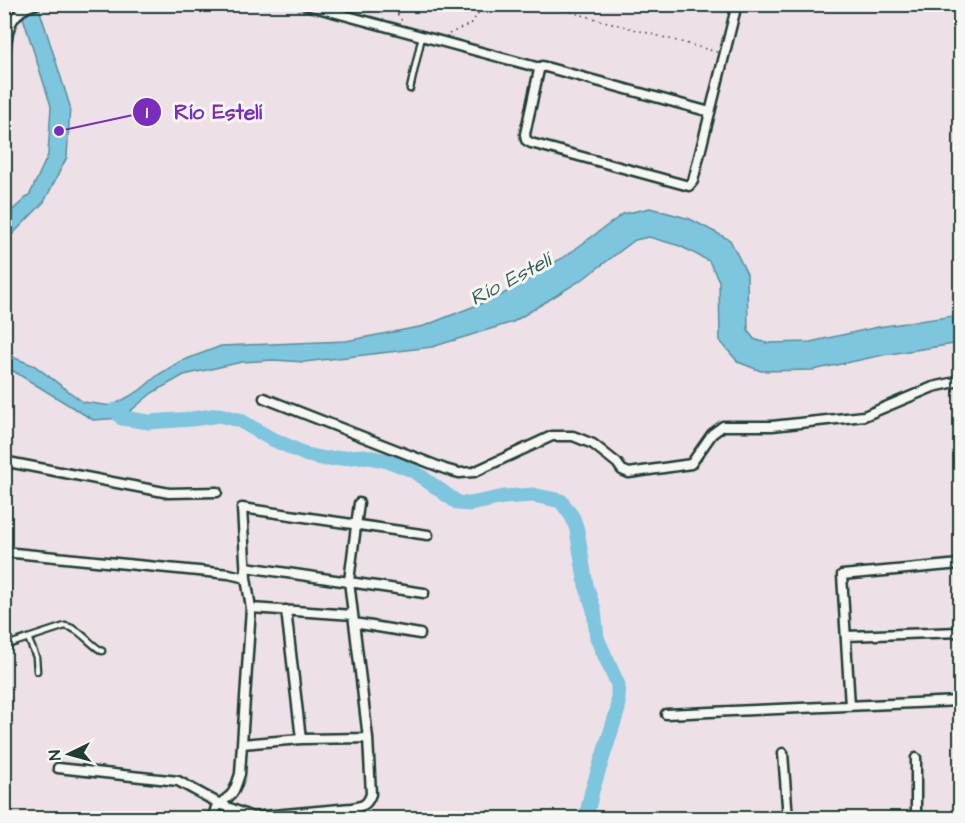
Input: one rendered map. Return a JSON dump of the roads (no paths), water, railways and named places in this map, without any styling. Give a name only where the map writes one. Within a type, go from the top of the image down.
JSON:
[{"type":"street","points":[[4,59],[9,29],[15,16],[21,9],[36,4]]},
{"type":"street","points":[[303,4],[710,112]]},
{"type":"street","points":[[540,68],[525,134],[526,140],[689,186],[693,180],[737,4]]},
{"type":"street","points":[[264,398],[459,473],[474,472],[552,436],[573,436],[593,444],[617,463],[622,470],[629,473],[691,464],[712,434],[723,426],[772,426],[864,416],[933,387],[960,381]]},
{"type":"street","points":[[4,463],[169,493],[217,492]]},
{"type":"street","points":[[58,768],[178,781],[252,818],[365,806],[371,794],[368,738],[349,581],[359,503]]},
{"type":"street","points":[[213,819],[216,807],[234,792],[240,774],[251,608],[246,578],[242,508],[428,535]]},
{"type":"street","points":[[4,552],[229,574],[246,578]]},
{"type":"street","points":[[850,706],[842,575],[960,564]]},
{"type":"street","points":[[246,567],[424,592]]},
{"type":"street","points":[[251,608],[354,619],[420,634]]},
{"type":"street","points":[[286,610],[301,739]]},
{"type":"street","points":[[847,636],[960,632]]},
{"type":"street","points":[[666,714],[960,701]]},
{"type":"street","points":[[242,744],[301,739],[368,738]]},
{"type":"street","points":[[783,753],[788,819]]},
{"type":"street","points":[[916,758],[916,819]]},
{"type":"street","points":[[350,819],[351,808]]},
{"type":"lane","points":[[410,89],[422,36]]},
{"type":"lane","points":[[4,646],[65,626],[74,627],[92,646],[102,651]]},
{"type":"lane","points":[[28,638],[36,657],[37,671]]},
{"type":"water","points":[[19,5],[38,5],[70,106],[67,157],[44,202],[5,242],[5,217],[30,194],[48,155],[51,106]]},
{"type":"water","name":"Río Estelí","points":[[650,208],[690,219],[730,240],[747,274],[748,331],[754,339],[766,343],[810,342],[878,327],[960,315],[960,343],[883,355],[813,370],[761,371],[738,362],[720,341],[719,281],[709,261],[680,246],[649,237],[635,240],[583,279],[513,322],[432,347],[304,362],[273,360],[242,362],[184,375],[152,393],[122,418],[93,420],[5,366],[5,354],[35,366],[83,402],[112,406],[139,391],[158,375],[179,362],[221,346],[346,341],[424,326],[500,296],[567,255],[623,214]]},
{"type":"waterway","points":[[115,410],[122,418],[149,422],[219,415],[239,420],[268,437],[307,455],[326,459],[364,456],[392,462],[412,470],[458,503],[470,504],[504,497],[533,495],[561,501],[573,518],[577,530],[586,585],[594,610],[597,638],[618,685],[618,709],[592,791],[586,818]]},
{"type":"place","name":"Río Estelí","points":[[59,131]]}]
